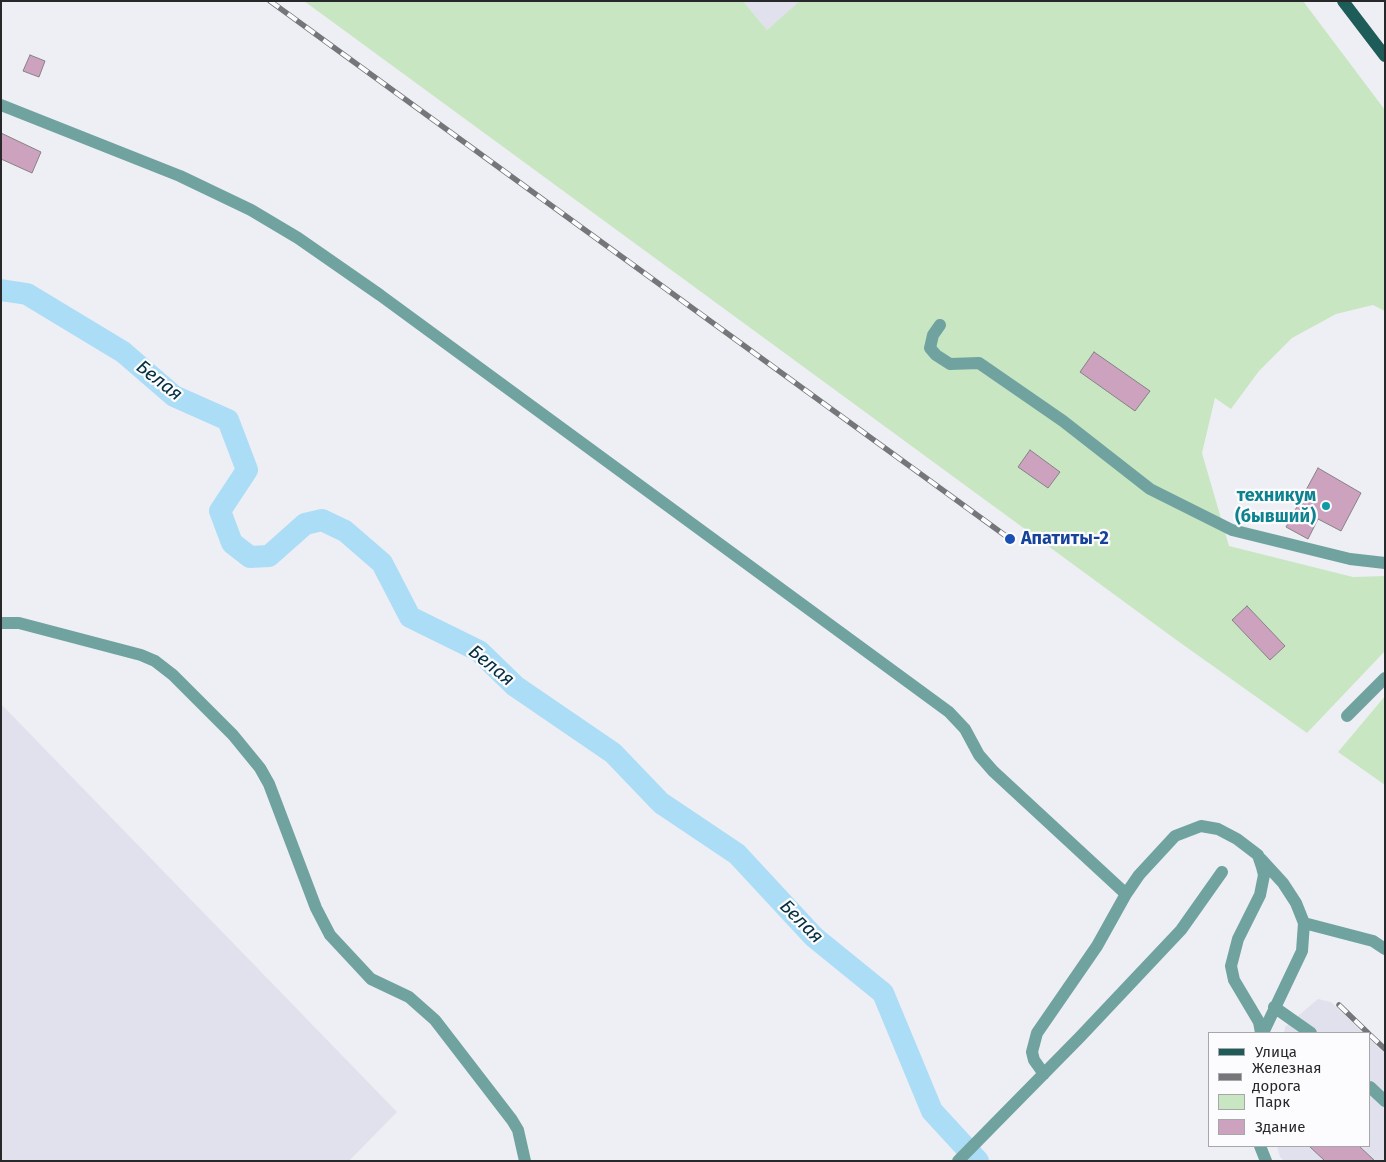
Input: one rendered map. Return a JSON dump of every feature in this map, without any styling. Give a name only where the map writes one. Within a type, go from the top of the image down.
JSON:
[{"type":"main road","points":[[1343,1],[1385,56]]},
{"type":"street","points":[[1,105],[180,176],[252,210],[298,238],[380,295],[949,712],[965,729],[980,755],[993,771],[1126,894]]},
{"type":"street","points":[[940,325],[933,335],[930,348],[936,355],[950,364],[979,363],[1063,421],[1150,489],[1232,530],[1350,559],[1385,563]]},
{"type":"street","points":[[1,623],[19,623],[125,649],[148,658],[172,675],[233,735],[260,768],[269,784],[316,908],[330,935],[371,979],[408,997],[435,1020],[512,1120],[518,1130],[525,1161]]},
{"type":"street","points":[[1347,716],[1385,678]]},
{"type":"street","points":[[1044,1074],[1034,1060],[1032,1052],[1037,1033],[1097,946],[1126,894],[1164,845],[1175,836],[1194,828],[1209,827],[1228,833],[1258,855],[1283,883],[1296,903],[1304,923],[1302,951],[1262,1032]]},
{"type":"street","points":[[1258,855],[1264,875],[1260,895],[1238,939],[1231,966],[1234,980],[1259,1022],[1262,1032]]},
{"type":"street","points":[[958,1161],[1044,1074],[1180,930],[1222,872]]},
{"type":"street","points":[[1304,923],[1373,941],[1385,949]]},
{"type":"street","points":[[1274,1007],[1310,1032]]},
{"type":"street","points":[[1371,1088],[1385,1101]]},
{"type":"street","points":[[1260,1147],[1266,1161]]},
{"type":"shaded area","points":[[743,1],[800,1],[801,2],[767,30]]},
{"type":"shaded area","points":[[1,704],[397,1112],[349,1161],[1,1161]]},
{"type":"shaded area","points":[[1318,999],[1331,1002],[1362,1032],[1284,1032],[1285,1027]]},
{"type":"shaded area","points":[[1371,1040],[1385,1054],[1385,1161],[1284,1161],[1280,1157],[1277,1147],[1371,1147]]},
{"type":"green space","points":[[304,1],[743,1],[767,30],[800,1],[1303,1],[1385,110],[1385,311],[1373,305],[1336,314],[1292,338],[1259,371],[1231,409],[1215,398],[1202,453],[1229,546],[1353,577],[1385,576],[1385,651],[1307,733],[1175,639]]},
{"type":"green space","points":[[1385,696],[1385,785],[1338,752]]},
{"type":"building","points":[[30,55],[45,61],[39,77],[23,71]]},
{"type":"building","points":[[1,133],[41,152],[32,173],[1,159]]},
{"type":"building","points":[[1094,352],[1150,391],[1135,411],[1080,372]]},
{"type":"building","points":[[1030,450],[1060,472],[1048,488],[1018,467]]},
{"type":"building","name":"техникум (бывший)","points":[[1318,468],[1361,493],[1341,531],[1318,519],[1308,539],[1286,527]]},
{"type":"building","points":[[1247,606],[1285,646],[1270,660],[1232,620]]},
{"type":"building","points":[[1310,1147],[1360,1147],[1375,1161],[1325,1161]]},
{"type":"waterway","name":"Белая","points":[[1,290],[27,294],[123,352],[174,396],[228,420],[247,470],[220,511],[232,543],[250,557],[269,556],[305,524],[322,520],[345,531],[382,563],[410,617],[479,651],[515,686],[613,753],[661,803],[737,854],[814,937],[883,993],[932,1111],[978,1161]]},
{"type":"railway","points":[[270,1],[1010,539]]},
{"type":"railway","points":[[1339,1005],[1367,1032]]},
{"type":"railway","points":[[1371,1036],[1385,1049]]},
{"type":"place","name":"техникум (бывший)","points":[[1326,506]]},
{"type":"place","name":"Апатиты-2","points":[[1010,539]]}]
